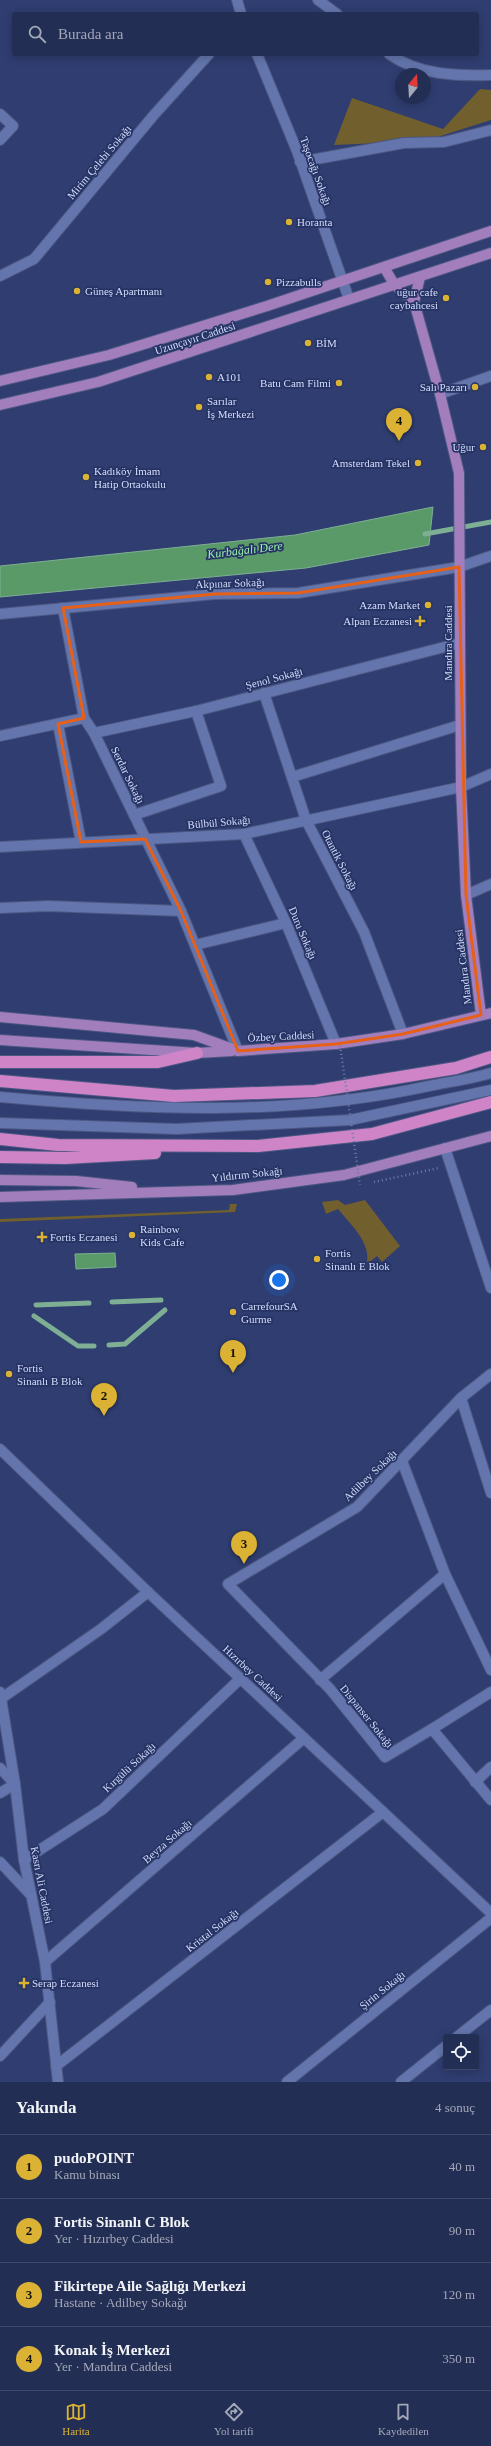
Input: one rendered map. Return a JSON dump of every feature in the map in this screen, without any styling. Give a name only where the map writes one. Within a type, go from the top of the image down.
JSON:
[{"type":"highway","points":[[0,1062],[158,1062],[197,1053]]},
{"type":"highway","points":[[0,1081],[174,1096],[315,1091],[456,1068],[491,1057]]},
{"type":"highway","points":[[0,1157],[65,1158],[258,1146],[372,1134],[491,1102]]},
{"type":"highway","points":[[0,1139],[58,1145],[258,1146]]},
{"type":"main road","name":"Uzunçayır Caddesi","points":[[0,381],[109,355],[384,267],[491,231]]},
{"type":"main road","name":"Uzunçayır Caddesi","points":[[0,405],[98,382],[491,253]]},
{"type":"main road","points":[[384,267],[394,284],[414,302],[420,276]]},
{"type":"main road","name":"Mandıra Caddesi","points":[[414,302],[440,394],[459,473],[461,787],[466,895],[481,1015]]},
{"type":"main road","name":"Özbey Caddesi","points":[[0,1017],[194,1035],[238,1051],[404,1034],[491,1013]]},
{"type":"main road","points":[[0,1040],[197,1053],[238,1051]]},
{"type":"main road","name":"Yıldırım Sokağı","points":[[0,1197],[233,1190],[344,1175],[490,1137]]},
{"type":"main road","points":[[0,1180],[76,1181],[171,1192]]},
{"type":"street","points":[[237,0],[240,12]]},
{"type":"street","points":[[318,0],[334,12]]},
{"type":"street","name":"Mirim Çelebi Sokağı","points":[[0,276],[34,259],[153,116],[207,56]]},
{"type":"street","name":"Taşocağı Sokağı","points":[[258,56],[300,162],[349,299]]},
{"type":"street","points":[[392,56],[428,72],[456,76],[491,75]]},
{"type":"street","points":[[0,114],[13,126],[0,140]]},
{"type":"street","points":[[300,162],[404,143],[444,142],[491,130]]},
{"type":"street","points":[[440,394],[491,376]]},
{"type":"street","name":"Akpınar Sokağı","points":[[0,614],[214,594],[298,593],[459,568],[491,556]]},
{"type":"street","name":"Serdar Sokağı","points":[[63,608],[84,718],[94,733],[181,911],[238,1051]]},
{"type":"street","name":"Şenol Sokağı","points":[[94,733],[196,711],[460,643]]},
{"type":"street","name":"Otantik Sokağı","points":[[264,693],[306,820],[364,932],[404,1034]]},
{"type":"street","points":[[134,815],[221,786],[196,711]]},
{"type":"street","points":[[0,736],[84,718]]},
{"type":"street","points":[[58,724],[81,842]]},
{"type":"street","points":[[292,777],[460,725]]},
{"type":"street","name":"Bülbül Sokağı","points":[[0,847],[244,834],[461,787],[491,774]]},
{"type":"street","name":"Duru Sokağı","points":[[244,834],[286,923],[337,1041]]},
{"type":"street","points":[[466,895],[491,884]]},
{"type":"street","points":[[0,908],[48,906],[181,911]]},
{"type":"street","points":[[195,945],[286,923]]},
{"type":"street","points":[[0,1097],[108,1107],[274,1108],[377,1097],[491,1073]]},
{"type":"street","points":[[0,1123],[176,1130],[350,1120],[491,1090]]},
{"type":"street","points":[[444,1148],[491,1288]]},
{"type":"street","name":"Adilbey Sokağı","points":[[228,1584],[357,1507],[461,1398],[491,1374]]},
{"type":"street","points":[[461,1398],[491,1493]]},
{"type":"street","name":"Hızırbey Caddesi","points":[[0,1449],[148,1592],[491,1913]]},
{"type":"street","points":[[402,1461],[445,1574],[491,1670]]},
{"type":"street","points":[[320,1680],[445,1574]]},
{"type":"street","name":"Dispanser Sokağı","points":[[228,1584],[330,1689],[385,1758],[432,1729]]},
{"type":"street","points":[[1,1695],[101,1629],[148,1592]]},
{"type":"street","name":"Kırgülü Sokağı","points":[[24,1860],[103,1809],[241,1678]]},
{"type":"street","points":[[491,1692],[432,1729],[491,1800]]},
{"type":"street","name":"Kasrı Ali Caddesi","points":[[1,1695],[15,1784],[24,1860],[45,1962],[58,2082]]},
{"type":"street","name":"Beyza Sokağı","points":[[45,1962],[304,1738]]},
{"type":"street","points":[[475,1782],[491,1767]]},
{"type":"street","points":[[0,1768],[15,1784],[0,1793]]},
{"type":"street","name":"Kristal Sokağı","points":[[56,2066],[383,1812]]},
{"type":"street","points":[[0,1862],[31,1895]]},
{"type":"street","name":"Şirin Sokağı","points":[[287,2082],[491,1918]]},
{"type":"street","points":[[0,2056],[50,2002]]},
{"type":"street","points":[[461,2034],[491,2010]]},
{"type":"street","points":[[401,2082],[443,2048]]},
{"type":"path","points":[[337,1041],[360,1185],[450,1166]]},
{"type":"highlighted area","points":[[459,567],[466,895],[481,1015],[403,1034],[336,1044],[238,1051],[181,911],[145,839],[81,842],[58,724],[84,718],[63,608],[215,594],[298,593]]},
{"type":"shaded area","points":[[480,89],[491,90],[491,120],[425,141],[334,145],[352,98],[443,129]]},
{"type":"shaded area","points":[[338,1200],[345,1205],[365,1200],[400,1246],[382,1262],[377,1256],[367,1264],[366,1248],[359,1234],[338,1209],[326,1214],[322,1202]]},
{"type":"shaded area","points":[[230,1204],[237,1204],[235,1212],[0,1222],[0,1219],[229,1210]]},
{"type":"water","points":[[433,507],[429,545],[306,568],[0,597],[0,566],[295,535]]},
{"type":"water","points":[[115,1253],[116,1267],[76,1269],[75,1254]]},
{"type":"waterway","name":"Kurbağalı Dere","points":[[425,534],[491,522]]},
{"type":"waterway","points":[[112,1302],[161,1300]]},
{"type":"waterway","points":[[36,1305],[89,1303]]},
{"type":"waterway","points":[[109,1345],[125,1344],[165,1310]]},
{"type":"waterway","points":[[34,1316],[78,1346],[94,1346]]},
{"type":"place","name":"Horanta","points":[[289,222]]},
{"type":"place","name":"Pizzabulls","points":[[268,282]]},
{"type":"place","name":"Güneş Apartmanı","points":[[77,291]]},
{"type":"place","name":"uğur cafe caybahcesi","points":[[446,298]]},
{"type":"place","name":"BİM","points":[[308,343]]},
{"type":"place","name":"A101","points":[[209,377]]},
{"type":"place","name":"Batu Cam Filmi","points":[[339,383]]},
{"type":"place","name":"Salı Pazarı","points":[[475,387]]},
{"type":"place","name":"Sarılar İş Merkezi","points":[[199,407]]},
{"type":"place","name":"Konak İş Merkezi","points":[[399,441]]},
{"type":"place","name":"Uğur","points":[[483,447]]},
{"type":"place","name":"Amsterdam Tekel","points":[[418,463]]},
{"type":"place","name":"Kadıköy İmam Hatip Ortaokulu","points":[[86,477]]},
{"type":"place","name":"Azam Market","points":[[428,605]]},
{"type":"place","name":"Alpan Eczanesi","points":[[420,621]]},
{"type":"place","name":"Rainbow Kids Cafe","points":[[132,1235]]},
{"type":"place","name":"Fortis Eczanesi","points":[[42,1237]]},
{"type":"place","name":"Fortis Sinanlı E Blok","points":[[317,1259]]},
{"type":"place","name":"CarrefourSA Gurme","points":[[233,1312]]},
{"type":"place","name":"pudoPOINT","points":[[233,1373]]},
{"type":"place","name":"Fortis Sinanlı B Blok","points":[[9,1374]]},
{"type":"place","name":"Fortis Sinanlı C Blok","points":[[104,1416]]},
{"type":"place","name":"Fikirtepe Aile Sağlığı Merkezi","points":[[244,1564]]},
{"type":"place","name":"Serap Eczanesi","points":[[24,1983]]}]
